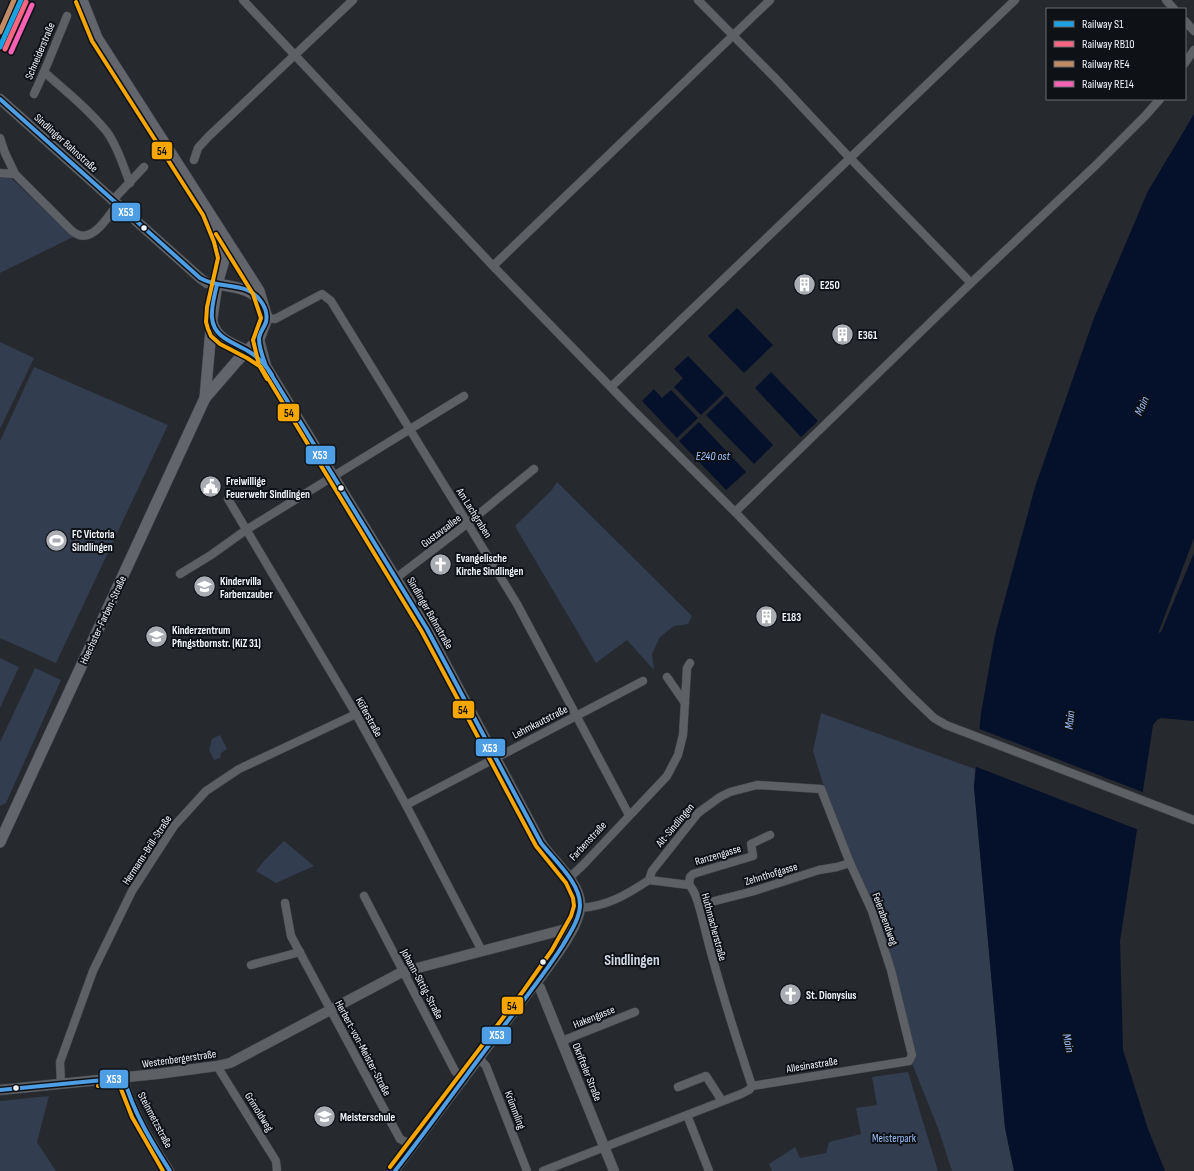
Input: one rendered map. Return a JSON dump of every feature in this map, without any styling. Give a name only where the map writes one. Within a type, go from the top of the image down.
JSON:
[{"type":"main road","name":"Hoechster-Farben-Straße","points":[[0,842],[3,828],[205,398],[260,336],[267,318],[260,291],[97,38],[82,0]]},
{"type":"main road","name":"Hoechster-Farben-Straße","points":[[205,398],[212,313],[217,284],[222,267],[223,255],[221,241],[208,212]]},
{"type":"main road","points":[[217,284],[242,288],[257,296],[264,305]]},
{"type":"main road","points":[[242,288],[224,294],[218,299],[212,313],[216,333],[221,338],[248,351]]},
{"type":"main road","points":[[231,343],[245,344],[260,336]]},
{"type":"street","points":[[243,0],[493,266],[734,512],[885,670],[934,718],[946,725],[1194,820]]},
{"type":"street","points":[[194,160],[198,148],[208,137],[353,0]]},
{"type":"street","points":[[698,0],[776,79],[970,284]]},
{"type":"street","points":[[493,266],[770,0]]},
{"type":"street","points":[[611,387],[1015,0]]},
{"type":"street","points":[[1166,0],[1173,8]]},
{"type":"street","name":"Schneiderstraße","points":[[34,94],[66,16]]},
{"type":"street","points":[[1186,22],[1194,31]]},
{"type":"street","points":[[1186,62],[1194,50]]},
{"type":"street","points":[[44,72],[84,107],[107,133],[115,146],[130,183]]},
{"type":"street","name":"Sindlinger Bahnstraße","points":[[0,99],[114,203],[200,278],[207,283],[217,284]]},
{"type":"street","points":[[734,512],[970,284],[1096,165],[1159,100]]},
{"type":"street","points":[[0,138],[15,174],[71,230],[78,235],[84,236],[93,233],[102,226],[114,203],[144,167]]},
{"type":"street","points":[[0,173],[15,174]]},
{"type":"street","name":"Am Lachgraben","points":[[267,318],[275,319],[322,294],[331,301],[468,523],[516,604],[628,815]]},
{"type":"street","name":"Sindlinger Bahnstraße","points":[[260,336],[265,363],[427,628],[541,842],[548,853],[558,863],[569,878]]},
{"type":"street","name":"Sindlinger Bahnstraße","points":[[248,351],[265,363]]},
{"type":"street","points":[[180,574],[211,555],[246,530],[464,396]]},
{"type":"street","name":"Gustavsallee","points":[[396,578],[468,523],[534,469]]},
{"type":"street","name":"Küferstraße","points":[[228,499],[356,714],[406,805],[482,951]]},
{"type":"street","name":"Farbenstraße","points":[[580,908],[577,892],[569,878],[667,776],[678,755],[683,735],[687,668],[690,663]]},
{"type":"street","points":[[666,677],[685,702]]},
{"type":"street","name":"Lehmkautstraße","points":[[406,805],[643,681]]},
{"type":"street","name":"Hermann-Brill-Straße","points":[[61,1084],[60,1062],[96,965],[132,891],[174,826],[206,792],[239,769],[356,714]]},
{"type":"street","name":"Alt-Sindlingen","points":[[649,880],[652,871],[674,841],[698,813],[720,797],[745,787],[757,785],[822,789]]},
{"type":"street","name":"Feierabendweg","points":[[822,789],[850,863],[872,911],[891,970],[912,1055],[912,1058],[909,1061]]},
{"type":"street","name":"Ranzengasse","points":[[689,886],[690,877],[693,874],[753,856],[751,844],[770,835]]},
{"type":"street","name":"Zehnthofgasse","points":[[699,905],[826,868],[837,867],[850,863]]},
{"type":"street","points":[[395,1171],[535,985],[574,927],[580,908],[599,905],[625,896],[649,880]]},
{"type":"street","name":"Huthmacherstraße","points":[[649,880],[689,886],[692,888],[699,905],[714,966],[752,1086]]},
{"type":"street","name":"Johann-Sittig-Straße","points":[[364,896],[402,972],[455,1071],[463,1081]]},
{"type":"street","name":"Herbert-von-Meister-Straße","points":[[285,903],[291,936],[330,1010],[400,1139],[414,1146]]},
{"type":"street","name":"Westenbergerstraße","points":[[0,1090],[124,1078],[230,1063],[402,972],[574,927]]},
{"type":"street","points":[[251,965],[300,952]]},
{"type":"street","name":"Okrifteler Straße","points":[[535,985],[540,988],[614,1171]]},
{"type":"street","name":"Hakengasse","points":[[562,1042],[635,1012]]},
{"type":"street","name":"Krümmling","points":[[479,1058],[486,1066],[527,1171]]},
{"type":"street","name":"Allesinastraße","points":[[543,1171],[741,1094],[749,1090],[752,1086],[909,1061]]},
{"type":"street","name":"Grimoldweg","points":[[217,1066],[276,1161],[276,1171]]},
{"type":"street","points":[[678,1087],[706,1076],[722,1101]]},
{"type":"street","name":"Steinmetzstraße","points":[[124,1078],[127,1092],[144,1126],[170,1171]]},
{"type":"street","points":[[687,1115],[709,1171]]},
{"type":"green space","points":[[9,176],[73,237],[0,273],[0,177]]},
{"type":"green space","points":[[0,342],[34,358],[0,429]]},
{"type":"green space","name":"FC Victoria Sindlingen","points":[[34,367],[168,425],[56,663],[0,638],[0,441]]},
{"type":"green space","points":[[557,482],[692,616],[688,624],[674,626],[660,637],[652,654],[654,670],[627,640],[596,663],[515,526],[551,491]]},
{"type":"green space","points":[[0,658],[19,667],[0,708]]},
{"type":"green space","points":[[35,668],[61,680],[6,803],[0,806],[0,742]]},
{"type":"green space","points":[[821,713],[975,769],[974,787],[1005,1128],[1014,1171],[952,1171],[938,1128],[911,1061],[885,944],[831,810],[813,751]]},
{"type":"green space","points":[[220,735],[227,749],[221,753],[220,758],[214,760],[209,750],[212,739]]},
{"type":"green space","points":[[284,841],[314,866],[276,883],[256,871]]},
{"type":"green space","name":"Meisterpark","points":[[908,1072],[938,1171],[772,1171],[769,1164],[795,1147],[800,1158],[826,1153],[829,1142],[861,1134],[856,1108],[877,1105],[872,1077]]},
{"type":"green space","points":[[49,1096],[37,1142],[56,1171],[0,1171],[0,1101]]},
{"type":"water","name":"Main","points":[[1194,114],[1194,538],[1159,633],[1161,632],[1194,553],[1194,721],[1161,718],[1153,725],[1120,941],[1123,1050],[1148,1129],[1165,1171],[1014,1171],[1005,1128],[974,787],[981,713],[995,635],[1035,487],[1094,318],[1148,191]]},
{"type":"water","points":[[737,308],[773,345],[744,373],[708,336]]},
{"type":"water","points":[[688,356],[724,393],[701,415],[674,387],[683,378],[674,369]]},
{"type":"water","points":[[771,372],[818,421],[801,437],[755,388]]},
{"type":"water","points":[[654,389],[662,398],[671,390],[698,418],[677,438],[642,401]]},
{"type":"water","points":[[726,396],[773,445],[754,464],[706,415]]},
{"type":"water","name":"E240 ost","points":[[699,422],[746,472],[726,490],[679,441]]},
{"type":"pier","points":[[977,728],[1145,793],[1139,830],[974,766]]},
{"type":"rail line","name":"RE4","points":[[0,32],[14,0]]},
{"type":"rail line","name":"S1","points":[[0,47],[21,0]]},
{"type":"rail line","name":"RB10","points":[[5,49],[26,2]]},
{"type":"rail line","name":"RE14","points":[[11,52],[32,5]]},
{"type":"transit line","name":"54","points":[[76,2],[92,41],[203,215],[214,242],[218,258],[207,307],[206,322],[211,336],[220,344],[261,367],[422,632],[536,846],[566,883],[573,898],[574,906],[571,916],[552,950],[524,990],[390,1167]]},
{"type":"transit line","name":"X53","points":[[0,99],[200,278],[212,283],[247,290],[255,295],[262,303],[267,317],[259,342],[266,366],[427,629],[541,843],[572,880],[579,897],[580,906],[578,916],[574,926],[555,957],[395,1171]]},
{"type":"transit line","name":"54","points":[[216,234],[253,294],[261,318],[253,340],[259,365],[267,379]]},
{"type":"transit line","name":"X53","points":[[217,284],[212,314],[216,330],[225,339],[255,356],[272,375]]},
{"type":"transit line","name":"X53","points":[[0,1090],[124,1078],[132,1103],[149,1137],[170,1171]]},
{"type":"transit line","name":"54","points":[[98,1086],[119,1084],[132,1117],[163,1171]]},
{"type":"place","name":"E250","points":[[804,285]]},
{"type":"place","name":"E361","points":[[843,335]]},
{"type":"place","name":"Freiwillige Feuerwehr Sindlingen","points":[[210,487]]},
{"type":"place","name":"FC Victoria Sindlingen","points":[[57,540]]},
{"type":"place","name":"Evangelische Kirche Sindlingen","points":[[441,564]]},
{"type":"place","name":"Kindervilla Farbenzauber","points":[[204,587]]},
{"type":"place","name":"E183","points":[[767,617]]},
{"type":"place","name":"Kinderzentrum Pfingstbornstr. (KiZ 31)","points":[[157,636]]},
{"type":"place","name":"St. Dionysius","points":[[791,995]]},
{"type":"place","name":"Meisterschule","points":[[324,1117]]},
{"type":"district","name":"Sindlingen","points":[[632,960]]}]
